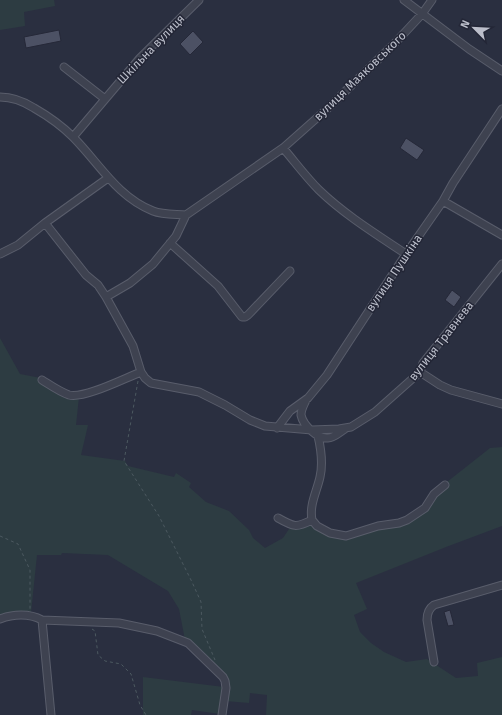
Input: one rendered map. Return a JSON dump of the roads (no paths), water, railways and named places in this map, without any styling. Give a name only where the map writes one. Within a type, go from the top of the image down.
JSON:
[{"type":"street","name":"Шкільна вулиця","points":[[73,138],[140,58],[199,0]]},
{"type":"street","points":[[404,0],[469,49],[502,71]]},
{"type":"street","name":"вулиця Маяковського","points":[[106,297],[130,283],[153,264],[176,236],[186,215],[283,148],[327,109],[395,43],[422,14],[432,0]]},
{"type":"street","points":[[64,67],[105,99]]},
{"type":"street","points":[[0,97],[13,98],[25,102],[44,115],[73,138],[108,178],[130,199],[153,211],[165,214],[186,215]]},
{"type":"street","name":"вулиця Пушкіна","points":[[277,428],[290,411],[306,400],[327,375],[502,110]]},
{"type":"street","points":[[283,148],[318,189],[328,198],[406,254]]},
{"type":"street","points":[[0,254],[18,245],[45,223],[108,178]]},
{"type":"street","points":[[443,201],[502,235]]},
{"type":"street","points":[[42,380],[65,393],[75,396],[97,390],[141,372],[133,346],[106,297],[98,285],[86,276],[45,223]]},
{"type":"street","points":[[170,243],[218,286],[242,317],[248,315],[290,271]]},
{"type":"street","name":"вулиця Травнева","points":[[141,372],[151,383],[199,392],[264,426],[312,430],[346,428],[375,412],[420,372],[423,363],[502,264]]},
{"type":"street","points":[[420,372],[451,390],[502,404]]},
{"type":"street","points":[[306,400],[301,414],[306,425],[318,436],[332,438],[346,428]]},
{"type":"street","points":[[318,436],[321,468],[311,509],[312,520],[317,526],[330,533],[346,536],[378,526],[399,523],[407,520],[424,508],[434,494],[445,485]]},
{"type":"street","points":[[278,518],[290,525],[297,526],[312,520]]},
{"type":"street","points":[[434,662],[427,620],[427,615],[430,608],[502,585]]},
{"type":"street","points":[[0,619],[19,614],[42,620],[120,623],[158,631],[188,643],[225,681],[226,688],[222,715]]},
{"type":"street","points":[[42,620],[51,715]]}]
